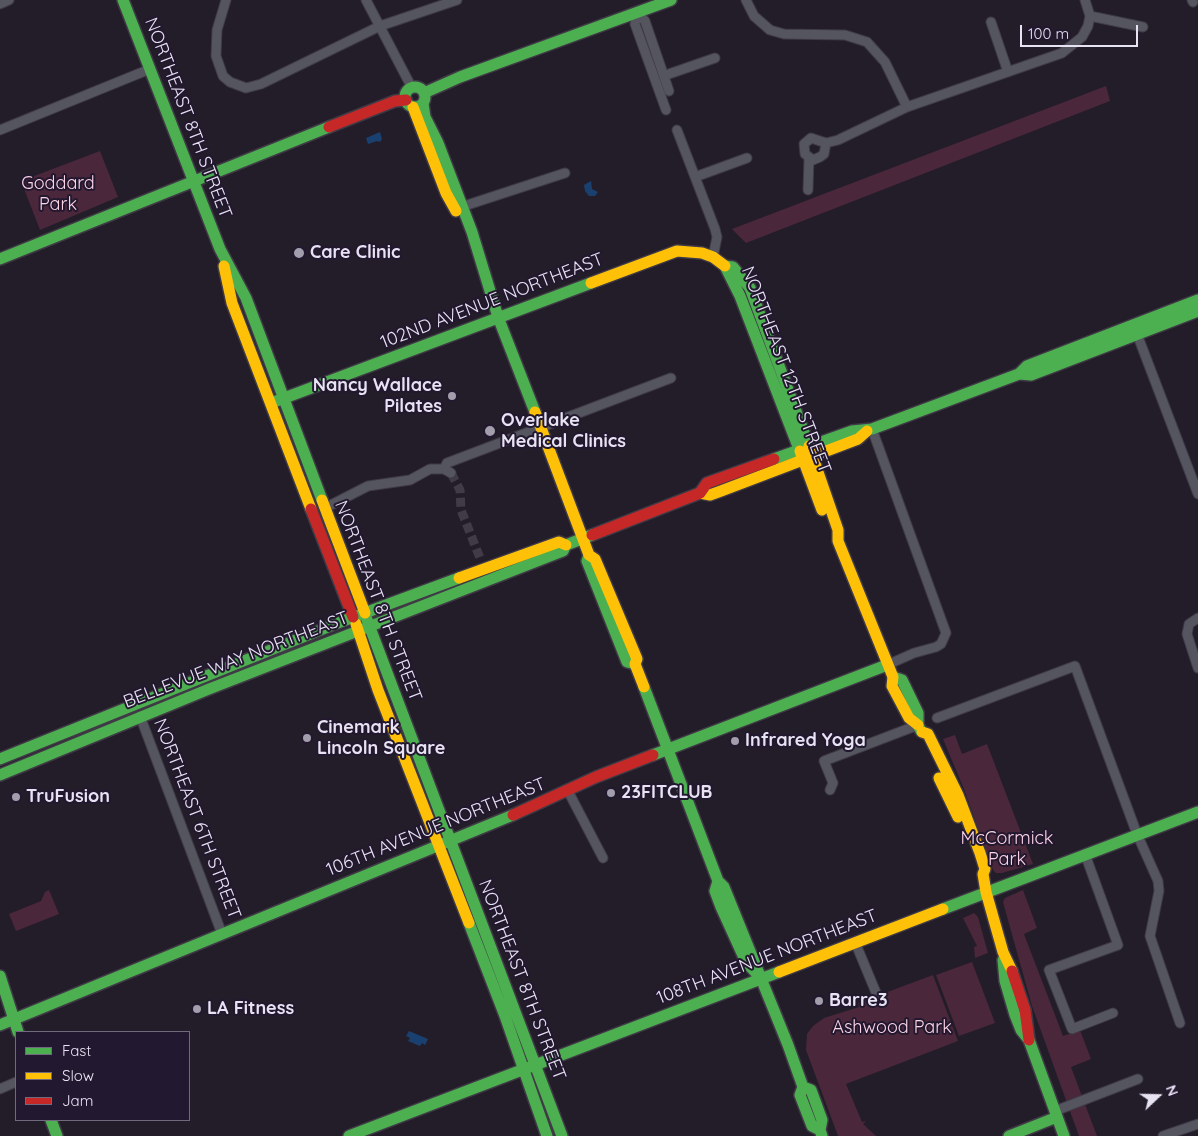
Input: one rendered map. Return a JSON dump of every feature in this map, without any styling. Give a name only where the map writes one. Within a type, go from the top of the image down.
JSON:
[{"type":"main road","name":"NORTHEAST 8TH STREET","points":[[123,0],[220,249],[238,317],[271,403],[359,615],[370,626],[562,1136]]},
{"type":"main road","points":[[0,259],[193,180],[395,101],[416,101],[460,77],[671,0]]},
{"type":"main road","points":[[412,88],[408,91],[425,117],[459,208],[472,232],[473,241],[498,317],[583,538],[590,555],[595,558],[637,659],[636,664],[718,881],[724,887],[804,1087],[811,1090],[822,1120],[821,1132]]},
{"type":"main road","name":"NORTHEAST 8TH STREET","points":[[220,249],[246,298],[282,399],[325,508],[359,615],[358,631],[378,690],[505,1016],[547,1136]]},
{"type":"main road","name":"102ND AVENUE NORTHEAST","points":[[271,403],[677,251],[692,251],[713,257],[725,266]]},
{"type":"main road","name":"NORTHEAST 12TH STREET","points":[[725,266],[838,530],[838,541],[887,664],[893,677],[902,680],[918,713],[920,728],[928,734],[958,795],[985,869],[983,874],[986,892],[1003,952],[1002,964],[1005,980],[1015,1015],[1021,1030],[1029,1040],[1064,1136]]},
{"type":"main road","name":"NORTHEAST 12TH STREET","points":[[725,266],[733,267],[750,288],[806,453]]},
{"type":"main road","name":"BELLEVUE WAY NORTHEAST","points":[[1020,374],[1027,366],[1198,300]]},
{"type":"main road","name":"BELLEVUE WAY NORTHEAST","points":[[0,775],[140,716],[563,551],[566,545],[583,538],[700,493],[710,495],[806,453],[858,439],[869,430],[1020,374],[1031,375],[1198,311]]},
{"type":"main road","points":[[238,317],[247,320],[264,362],[270,367]]},
{"type":"main road","points":[[750,322],[757,326],[768,351],[776,360]]},
{"type":"main road","name":"BELLEVUE WAY NORTHEAST","points":[[0,759],[482,564],[559,542],[566,545]]},
{"type":"main road","points":[[590,555],[586,561],[627,662],[636,664]]},
{"type":"main road","points":[[203,691],[203,685],[228,672],[236,664]]},
{"type":"main road","name":"106TH AVENUE NORTHEAST","points":[[0,1025],[438,846],[568,791],[596,777],[887,664]]},
{"type":"main road","name":"108TH AVENUE NORTHEAST","points":[[349,1136],[760,977],[1198,812]]},
{"type":"main road","points":[[0,976],[8,998],[4,1001],[18,1031]]},
{"type":"main road","points":[[1010,1136],[1056,1114]]},
{"type":"main road","points":[[51,1121],[57,1136]]},
{"type":"street","points":[[0,4],[9,0]]},
{"type":"street","points":[[226,0],[217,30],[216,56],[223,76],[230,82],[246,88],[261,84],[380,26],[457,0]]},
{"type":"street","points":[[366,0],[412,88]]},
{"type":"street","points":[[746,0],[754,16],[770,30],[784,34],[845,35],[867,42],[885,62],[907,106]]},
{"type":"street","points":[[808,190],[809,159],[805,154],[804,144],[806,141],[817,139],[826,143],[838,140],[907,106],[1062,53],[1082,37],[1088,26],[1090,16],[1085,0]]},
{"type":"street","points":[[637,13],[645,21],[666,75],[669,91]]},
{"type":"street","points":[[637,13],[635,24],[666,110]]},
{"type":"street","points":[[1090,16],[1143,27]]},
{"type":"street","points":[[991,22],[1008,72]]},
{"type":"street","points":[[666,75],[715,58]]},
{"type":"street","points":[[0,130],[150,69]]},
{"type":"street","points":[[676,130],[715,229],[717,237],[713,257]]},
{"type":"street","points":[[809,159],[813,160],[824,154],[826,143]]},
{"type":"street","points":[[695,177],[747,158]]},
{"type":"street","points":[[459,208],[565,174]]},
{"type":"street","points":[[1137,334],[1198,494]]},
{"type":"street","points":[[325,508],[368,486],[410,480],[430,469],[448,471],[448,463],[671,378]]},
{"type":"street","points":[[869,430],[946,633],[941,644],[936,647],[914,652],[887,664]]},
{"type":"street","points":[[1198,618],[1191,621],[1187,629],[1188,640],[1198,668]]},
{"type":"street","points":[[937,718],[1075,666],[1137,834],[1158,881],[1159,891],[1150,927],[1152,945],[1180,1023]]},
{"type":"street","name":"NORTHEAST 6TH STREET","points":[[140,716],[222,934]]},
{"type":"street","points":[[830,790],[832,783],[824,760],[920,728]]},
{"type":"street","points":[[568,791],[603,858]]},
{"type":"street","points":[[1085,854],[1118,945],[1049,970],[1072,1029],[1113,1013]]},
{"type":"street","points":[[855,942],[877,995]]},
{"type":"street","points":[[1056,1114],[1138,1079]]},
{"type":"street","points":[[0,1089],[15,1082]]},
{"type":"street","points":[[1163,1136],[1198,1124]]},
{"type":"green space","points":[[1106,86],[1110,101],[746,243],[732,229]]},
{"type":"green space","name":"Goddard Park","points":[[100,151],[118,197],[40,230],[21,181]]},
{"type":"green space","name":"McCormick Park","points":[[955,735],[962,754],[987,744],[1033,864],[1002,873],[996,873],[993,870],[964,789],[943,739]]},
{"type":"green space","points":[[49,890],[59,914],[16,931],[9,914],[41,901],[45,892]]},
{"type":"green space","name":"McCormick Park","points":[[1023,890],[1037,928],[1024,934],[1063,1036],[1080,1030],[1091,1059],[1071,1067],[1097,1136],[1079,1136],[1032,1006],[1003,902],[1005,898]]},
{"type":"green space","points":[[974,913],[978,917],[988,953],[975,958],[974,947],[977,946],[963,918]]},
{"type":"green space","name":"Ashwood Park","points":[[972,962],[995,1023],[959,1036],[936,975]]},
{"type":"green space","name":"Ashwood Park","points":[[933,975],[958,1041],[846,1084],[862,1122],[866,1121],[863,1124],[876,1136],[838,1136],[806,1050],[807,1034],[813,1026],[824,1018],[859,1007],[858,1003]]},
{"type":"water","points":[[380,132],[382,139],[380,142],[368,144],[366,138]]},
{"type":"water","points":[[591,181],[592,189],[598,192],[595,196],[589,196],[585,191],[584,185]]},
{"type":"water","points":[[409,1031],[428,1039],[425,1045],[422,1043],[420,1046],[408,1041],[410,1038],[406,1036]]},
{"type":"tunnel","points":[[451,473],[460,490],[461,510],[480,558]]},
{"type":"traffic: fast","points":[[123,0],[220,249],[246,298],[322,500]]},
{"type":"traffic: fast","points":[[424,93],[460,77],[671,0]]},
{"type":"traffic: fast","points":[[415,87],[422,90],[425,97],[422,104],[415,107],[408,104],[405,97],[408,90],[415,87]]},
{"type":"traffic: fast","points":[[423,103],[425,117],[438,143],[472,232],[498,317],[535,412]]},
{"type":"traffic: fast","points":[[0,259],[329,127]]},
{"type":"traffic: fast","points":[[725,266],[733,267],[750,288],[809,446]]},
{"type":"traffic: fast","points":[[725,266],[740,296],[799,449]]},
{"type":"traffic: fast","points":[[271,403],[591,283]]},
{"type":"traffic: fast","points":[[1019,374],[1027,366],[1198,300]]},
{"type":"traffic: fast","points":[[774,459],[852,431],[872,429],[1019,374],[1031,375],[1198,311]]},
{"type":"traffic: fast","points":[[0,775],[209,689],[563,551],[566,545],[592,535]]},
{"type":"traffic: fast","points":[[589,555],[587,561],[627,662],[635,664]]},
{"type":"traffic: fast","points":[[0,759],[343,621],[459,578]]},
{"type":"traffic: fast","points":[[366,617],[562,1136]]},
{"type":"traffic: fast","points":[[653,755],[887,665]]},
{"type":"traffic: fast","points":[[893,677],[902,680],[918,713],[918,725],[921,731]]},
{"type":"traffic: fast","points":[[644,687],[718,881],[724,887],[788,1045],[803,1087],[800,1095],[812,1126],[820,1130]]},
{"type":"traffic: fast","points":[[943,909],[1198,812]]},
{"type":"traffic: fast","points":[[0,1025],[513,815]]},
{"type":"traffic: fast","points":[[718,881],[715,891],[721,907],[746,962],[757,974]]},
{"type":"traffic: fast","points":[[469,923],[505,1016],[547,1136]]},
{"type":"traffic: fast","points":[[1003,960],[1005,981],[1015,1015],[1021,1030],[1029,1040],[1064,1136]]},
{"type":"traffic: fast","points":[[349,1136],[779,972]]},
{"type":"traffic: fast","points":[[0,976],[18,1031]]},
{"type":"traffic: fast","points":[[803,1087],[811,1090],[822,1120],[820,1130],[822,1136]]},
{"type":"traffic: fast","points":[[1009,1136],[1057,1117]]},
{"type":"traffic: fast","points":[[51,1121],[57,1136]]},
{"type":"traffic: slow","points":[[413,107],[446,193],[456,211]]},
{"type":"traffic: slow","points":[[591,283],[677,251],[702,253],[713,257],[725,266]]},
{"type":"traffic: slow","points":[[224,266],[232,303],[311,509]]},
{"type":"traffic: slow","points":[[535,412],[589,555],[595,559],[637,659],[635,664],[644,687]]},
{"type":"traffic: slow","points":[[700,493],[710,495],[721,491],[858,439],[867,431]]},
{"type":"traffic: slow","points":[[809,446],[838,530],[838,541],[893,677],[892,686],[909,718],[918,725]]},
{"type":"traffic: slow","points":[[800,451],[822,510]]},
{"type":"traffic: slow","points":[[322,500],[365,613]]},
{"type":"traffic: slow","points":[[459,578],[559,542],[566,545]]},
{"type":"traffic: slow","points":[[356,624],[378,690],[469,923]]},
{"type":"traffic: slow","points":[[922,732],[928,734],[958,795],[980,853],[985,869],[983,874],[986,892],[1003,952],[1012,971]]},
{"type":"traffic: slow","points":[[939,778],[958,817]]},
{"type":"traffic: slow","points":[[779,972],[943,909]]},
{"type":"traffic: jam","points":[[329,127],[395,101],[406,100]]},
{"type":"traffic: jam","points":[[592,535],[700,493],[707,483],[774,459]]},
{"type":"traffic: jam","points":[[311,509],[353,617]]},
{"type":"traffic: jam","points":[[513,815],[596,777],[653,755]]},
{"type":"traffic: jam","points":[[1012,971],[1025,1010],[1029,1040]]},
{"type":"place","name":"Care Clinic","points":[[299,253]]},
{"type":"place","name":"Nancy Wallace Pilates","points":[[452,396]]},
{"type":"place","name":"Overlake Medical Clinics","points":[[490,431]]},
{"type":"place","name":"Cinemark Lincoln Square","points":[[307,738]]},
{"type":"place","name":"Infrared Yoga","points":[[735,741]]},
{"type":"place","name":"23FITCLUB","points":[[611,793]]},
{"type":"place","name":"TruFusion","points":[[16,797]]},
{"type":"place","name":"Barre3","points":[[819,1001]]},
{"type":"place","name":"LA Fitness","points":[[197,1009]]}]
